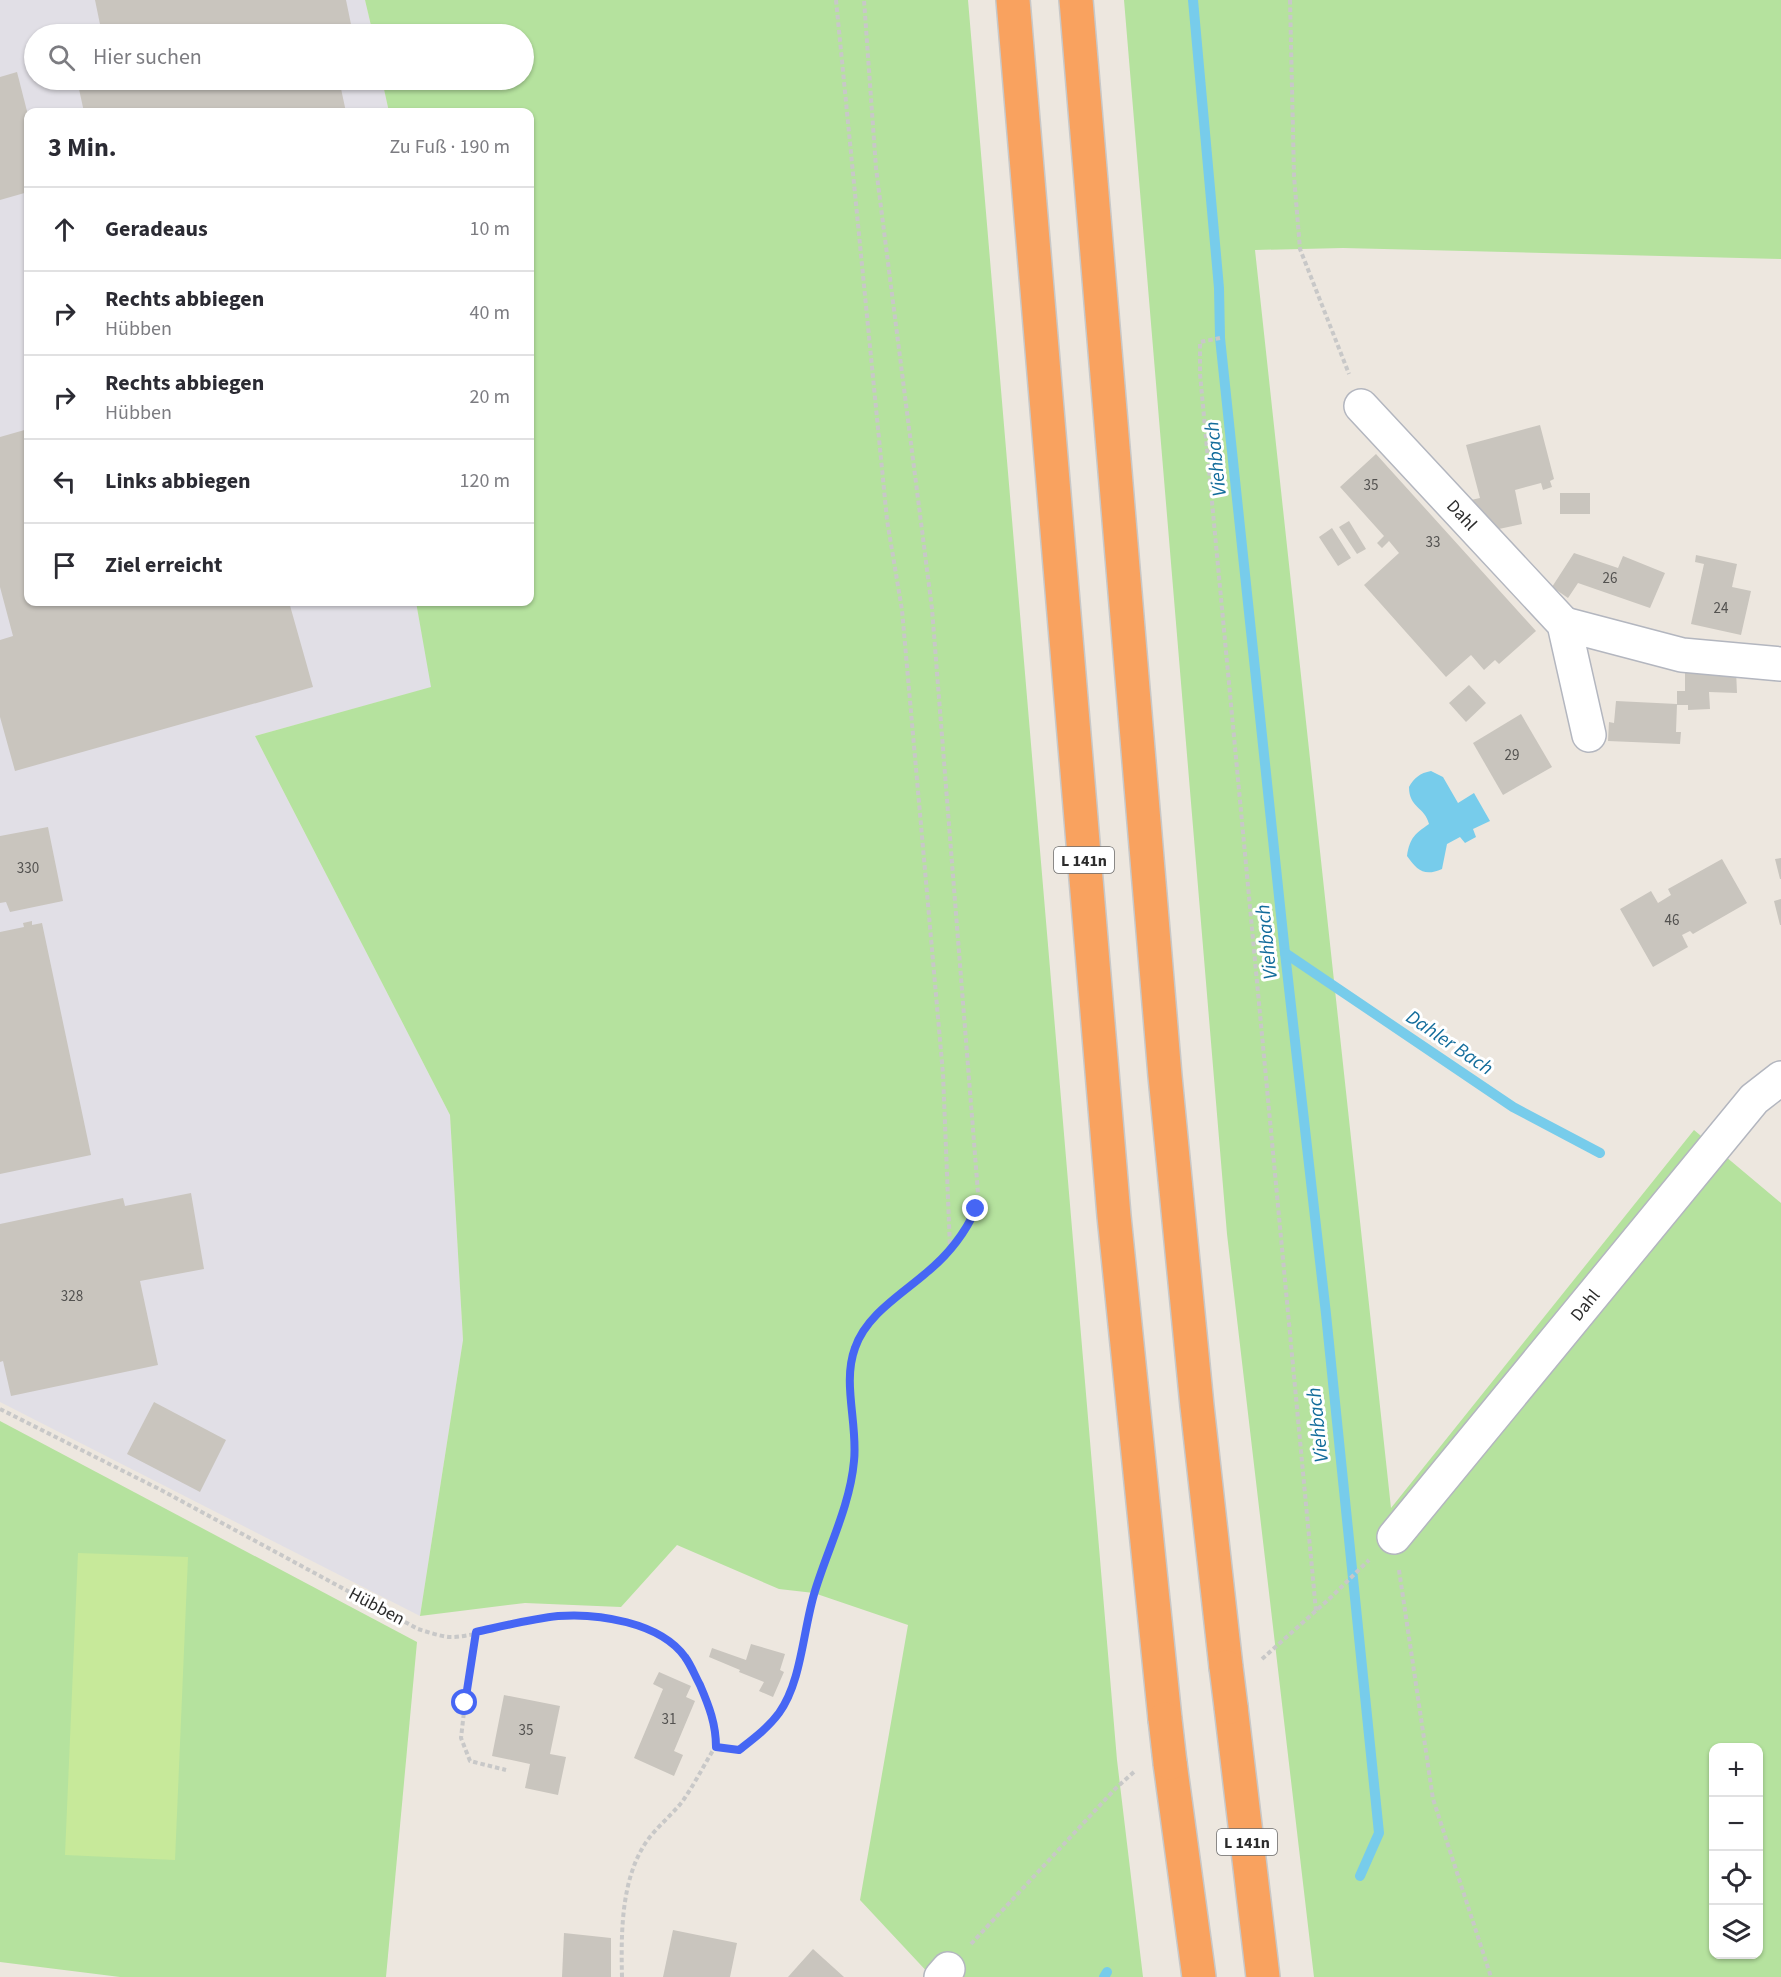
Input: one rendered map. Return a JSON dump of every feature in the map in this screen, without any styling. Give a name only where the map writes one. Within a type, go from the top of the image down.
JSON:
[{"type":"highway","name":"L 141n","points":[[1013,0],[1114,1215],[1165,1719],[1199,1977]]},
{"type":"highway","name":"L 141n","points":[[1076,0],[1162,1041],[1197,1406],[1263,1977]]},
{"type":"lane","name":"Dahl","points":[[1361,406],[1564,624]]},
{"type":"lane","points":[[1588,735],[1564,624],[1682,655],[1781,664]]},
{"type":"lane","name":"Dahl","points":[[1394,1536],[1754,1099],[1781,1078]]},
{"type":"path","points":[[836,0],[884,484],[902,610],[943,1074],[950,1248]]},
{"type":"path","points":[[622,1977],[625,1906],[630,1880],[643,1847],[681,1802],[716,1747],[739,1750],[756,1737],[779,1713],[794,1682],[814,1593],[852,1480],[855,1459],[855,1422],[849,1371],[855,1347],[864,1329],[878,1314],[913,1282],[927,1273],[968,1226],[976,1209],[978,1193],[932,609],[876,168],[864,0]]},
{"type":"path","points":[[1290,0],[1294,176],[1300,249],[1361,406]]},
{"type":"path","points":[[1220,338],[1200,342],[1200,374],[1316,1611]]},
{"type":"path","name":"Hübben","points":[[0,1409],[161,1490],[418,1629],[450,1637],[525,1621],[574,1616],[618,1620],[659,1634],[685,1657],[696,1676],[713,1718],[716,1747]]},
{"type":"path","points":[[1394,1536],[1433,1799],[1491,1977]]},
{"type":"path","points":[[1329,1599],[1367,1562]]},
{"type":"path","points":[[476,1632],[462,1738],[470,1761],[506,1770]]},
{"type":"shaded area","points":[[0,0],[365,0],[371,24],[24,24],[24,90],[384,90],[388,108],[24,108],[24,606],[417,606],[432,687],[255,736],[450,1115],[463,1340],[420,1616],[0,1402]]},
{"type":"green space","points":[[365,0],[968,0],[1117,1760],[1143,1977],[932,1977],[860,1900],[908,1625],[814,1593],[779,1589],[677,1545],[621,1607],[525,1603],[420,1616],[463,1340],[450,1115],[255,736],[431,687],[417,606],[534,606],[534,108],[388,108],[384,90],[534,90],[534,24],[371,24]]},
{"type":"green space","points":[[1124,0],[1781,0],[1781,259],[1343,248],[1255,250],[1391,1508],[1694,1130],[1781,1203],[1781,1977],[1314,1977],[1227,1234]]},
{"type":"green space","points":[[0,1421],[417,1642],[386,1977],[120,1977],[0,1962]]},
{"type":"green space","points":[[78,1553],[188,1557],[175,1860],[65,1855]]},
{"type":"water","points":[[1431,771],[1443,777],[1458,803],[1474,793],[1490,821],[1473,829],[1476,837],[1465,843],[1460,837],[1447,844],[1442,869],[1426,872],[1414,865],[1407,856],[1414,837],[1429,824],[1427,818],[1414,803],[1409,787],[1418,776]]},
{"type":"building","points":[[95,0],[346,0],[351,24],[100,24]]},
{"type":"building","points":[[17,72],[26,108],[24,108],[24,193],[0,200],[0,77]]},
{"type":"building","points":[[79,90],[341,90],[345,108],[83,108]]},
{"type":"building","points":[[1540,425],[1554,479],[1550,481],[1552,487],[1543,490],[1541,483],[1515,490],[1522,524],[1485,532],[1471,500],[1480,498],[1466,445]]},
{"type":"building","points":[[24,430],[24,606],[290,606],[313,687],[15,771],[0,717],[0,640],[13,636],[0,587],[0,437]]},
{"type":"building","points":[[1376,454],[1536,631],[1499,664],[1495,660],[1484,670],[1471,655],[1446,677],[1364,585],[1399,553],[1389,541],[1382,548],[1377,543],[1384,536],[1340,487]]},
{"type":"building","points":[[1560,493],[1590,493],[1590,514],[1560,514]]},
{"type":"building","points":[[1349,521],[1366,549],[1357,554],[1339,527]]},
{"type":"building","points":[[1332,528],[1351,558],[1338,566],[1319,537]]},
{"type":"building","points":[[1574,553],[1618,568],[1623,556],[1665,573],[1650,608],[1578,583],[1568,598],[1552,587]]},
{"type":"building","points":[[1696,555],[1737,564],[1732,587],[1751,591],[1741,635],[1691,624],[1704,564],[1695,562]]},
{"type":"building","points":[[1685,670],[1736,670],[1737,693],[1709,692],[1710,709],[1688,710],[1688,705],[1677,705],[1677,691],[1685,691]]},
{"type":"building","points":[[1469,685],[1486,703],[1466,722],[1449,703]]},
{"type":"building","points":[[1616,701],[1677,704],[1676,732],[1681,732],[1680,744],[1608,741],[1609,722],[1614,723]]},
{"type":"building","points":[[1521,714],[1552,767],[1503,795],[1473,743]]},
{"type":"building","points":[[48,827],[63,901],[10,912],[6,902],[0,903],[0,836]]},
{"type":"building","points":[[1781,858],[1781,879],[1780,879],[1775,859]]},
{"type":"building","points":[[1722,859],[1747,903],[1693,934],[1690,931],[1682,935],[1688,947],[1653,967],[1620,909],[1651,891],[1658,903],[1671,895],[1668,889]]},
{"type":"building","points":[[1781,899],[1781,925],[1780,925],[1774,901]]},
{"type":"building","points":[[32,921],[32,925],[42,923],[91,1155],[0,1174],[0,932],[24,927],[23,923]]},
{"type":"building","points":[[191,1193],[204,1269],[140,1281],[158,1365],[11,1396],[3,1361],[0,1362],[0,1224],[123,1198],[125,1206]]},
{"type":"building","points":[[154,1402],[226,1440],[200,1492],[127,1454]]},
{"type":"building","points":[[751,1644],[785,1654],[780,1670],[784,1672],[773,1697],[759,1691],[764,1682],[709,1657],[712,1648],[746,1660]]},
{"type":"building","points":[[659,1672],[691,1686],[686,1697],[695,1701],[674,1751],[683,1755],[674,1776],[634,1758],[663,1689],[653,1684]]},
{"type":"building","points":[[504,1695],[560,1706],[550,1754],[566,1757],[558,1795],[525,1788],[530,1764],[492,1756]]},
{"type":"building","points":[[673,1930],[737,1943],[730,1977],[663,1977]]},
{"type":"building","points":[[564,1933],[611,1938],[611,1977],[562,1977]]},
{"type":"building","points":[[813,1949],[844,1977],[788,1977]]},
{"type":"waterway","name":"Viehbach","points":[[1193,0],[1219,288],[1220,338],[1326,1314],[1379,1833],[1360,1876]]},
{"type":"waterway","name":"Dahler Bach","points":[[1285,953],[1513,1107],[1600,1153]]},
{"type":"waterway","name":"Viehbach","points":[[1104,1977],[1107,1972]]},
{"type":"route","points":[[465,1703],[476,1632],[544,1618],[595,1617],[618,1620],[648,1629],[669,1641],[685,1657],[696,1676],[713,1718],[716,1747],[739,1750],[756,1737],[779,1713],[794,1682],[814,1593],[852,1480],[855,1459],[855,1422],[849,1371],[855,1347],[864,1329],[878,1314],[913,1282],[927,1273],[950,1248],[968,1226],[976,1209]]}]
